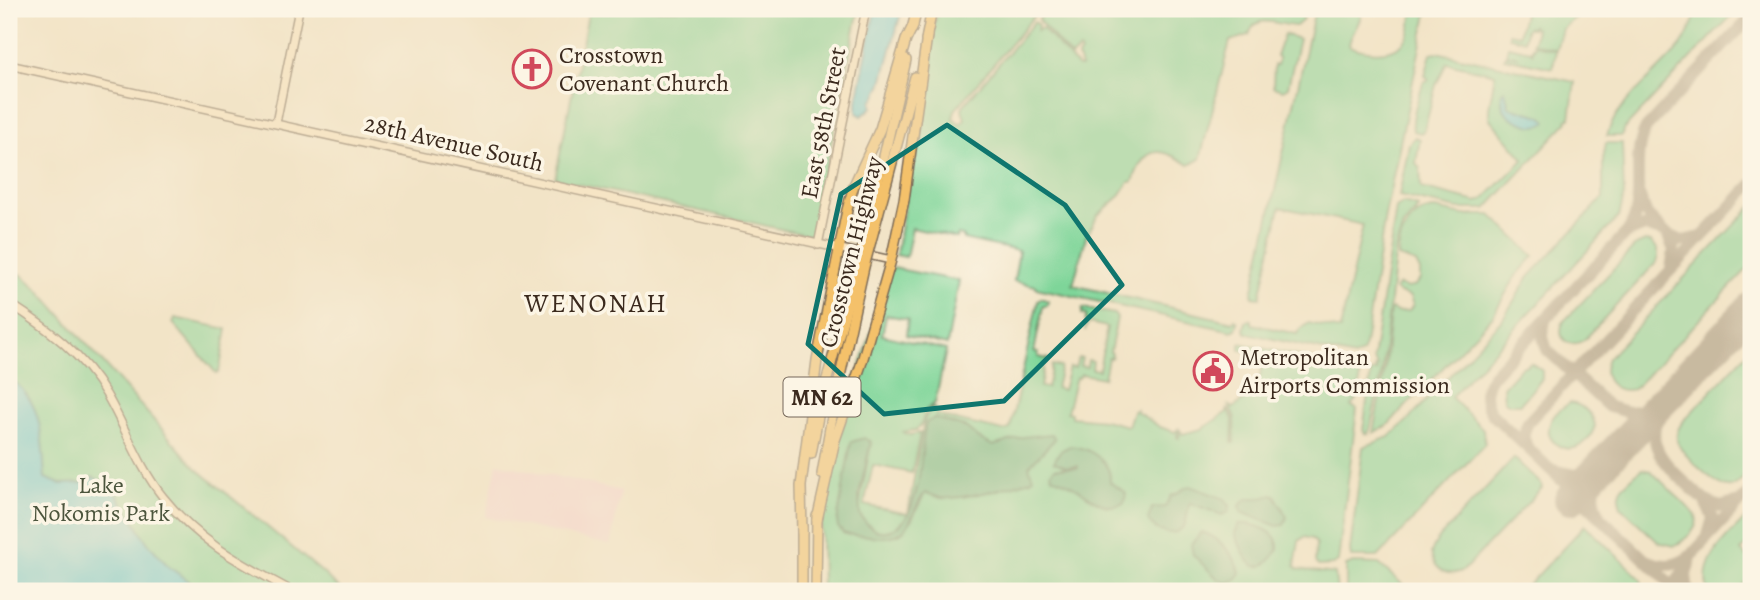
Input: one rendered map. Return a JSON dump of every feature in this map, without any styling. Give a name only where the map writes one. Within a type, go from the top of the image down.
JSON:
[{"type":"highway","name":"Crosstown Highway","points":[[868,240],[917,9]]},
{"type":"highway","name":"Crosstown Highway","points":[[802,591],[802,532],[813,440],[933,9]]},
{"type":"highway","points":[[802,532],[801,486],[817,360],[839,249],[854,185],[880,129],[906,40],[913,26]]},
{"type":"highway","points":[[817,520],[835,440],[861,365],[891,260],[904,200],[927,36]]},
{"type":"highway","name":"Crosstown Highway","points":[[816,591],[817,520],[828,433],[861,266]]},
{"type":"street","points":[[276,123],[299,9]]},
{"type":"street","name":"East 58th Street","points":[[818,244],[866,9]]},
{"type":"street","name":"28th Avenue South","points":[[9,65],[891,260]]},
{"type":"street","points":[[9,303],[66,345],[91,370],[106,393],[138,460],[163,497],[183,519],[224,554],[292,591]]},
{"type":"highlighted area","points":[[947,125],[1065,205],[1122,285],[1004,401],[884,414],[808,344],[841,194]]},
{"type":"shaded area","points":[[497,463],[621,491],[610,545],[486,517]]},
{"type":"green space","points":[[589,9],[859,9],[812,236],[555,179]]},
{"type":"green space","points":[[937,9],[1040,9],[955,110],[953,118],[960,124],[965,119],[963,106],[1034,22],[1038,25],[1037,31],[1042,28],[1078,67],[1081,67],[1078,57],[1081,52],[1079,50],[1071,57],[1038,20],[1046,9],[1306,9],[1302,21],[1296,26],[1257,23],[1249,35],[1230,41],[1200,159],[1189,165],[1170,154],[1154,152],[1148,155],[1137,170],[1133,182],[1129,182],[1119,197],[1098,215],[1086,237],[1073,285],[1233,322],[1235,319],[1238,322],[1236,329],[1232,331],[1014,281],[1019,251],[963,239],[963,236],[958,235],[957,238],[912,228],[906,257],[896,255]]},
{"type":"green space","points":[[1315,9],[1357,9],[1361,15],[1349,46],[1381,52],[1403,43],[1409,34],[1413,13],[1418,9],[1428,9],[1385,215],[1365,345],[1362,353],[1354,357],[1246,333],[1244,329],[1246,322],[1252,320],[1252,324],[1297,334],[1309,323],[1340,330],[1363,225],[1280,207],[1260,298],[1253,297],[1252,294]]},
{"type":"green space","points":[[1525,9],[1562,9],[1578,15],[1562,29],[1556,49],[1533,43],[1536,29],[1532,28],[1533,25],[1527,27],[1524,40],[1509,37],[1509,33],[1519,35]]},
{"type":"green space","points":[[1698,9],[1738,9],[1623,130],[1622,136],[1607,136],[1611,124],[1627,101],[1682,44]]},
{"type":"green space","points":[[1284,34],[1299,39],[1288,87],[1283,90],[1273,87],[1274,65],[1277,65],[1279,58],[1276,56]]},
{"type":"green space","points":[[1534,45],[1532,54],[1535,45],[1556,50],[1553,68],[1504,58],[1506,55],[1520,57],[1506,54],[1508,46],[1531,51]]},
{"type":"green space","points":[[1431,53],[1575,82],[1568,121],[1486,209],[1458,209],[1399,196],[1409,144],[1415,137],[1420,139],[1416,163],[1420,168],[1421,188],[1477,202],[1484,199],[1524,159],[1489,118],[1495,74],[1447,63],[1436,85],[1424,131],[1413,131],[1418,99],[1424,81],[1428,81],[1425,76]]},
{"type":"green space","points":[[1606,143],[1622,143],[1624,195],[1619,217],[1451,397],[1483,429],[1485,444],[1378,557],[1351,557],[1363,447],[1389,437],[1407,421],[1502,320],[1528,278],[1603,198],[1603,159]]},
{"type":"green space","points":[[1403,203],[1419,207],[1403,226],[1396,247],[1382,372],[1370,429],[1368,434],[1365,434],[1363,430],[1371,372],[1377,371],[1375,368],[1378,366],[1373,360],[1396,208]]},
{"type":"green space","points":[[1751,207],[1751,265],[1634,389],[1614,387],[1605,372],[1608,358]]},
{"type":"green space","points":[[1435,209],[1463,215],[1491,215],[1534,256],[1516,276],[1492,317],[1387,426],[1373,433],[1385,368],[1390,311],[1409,311],[1413,305],[1410,297],[1395,289],[1399,285],[1414,286],[1420,279],[1416,263],[1398,257],[1400,240],[1412,219]]},
{"type":"green space","points":[[1645,241],[1651,242],[1658,249],[1658,260],[1584,340],[1568,343],[1561,332],[1564,321],[1636,245]]},
{"type":"green space","name":"Lake Nokomis Park","points":[[9,268],[39,290],[196,468],[342,591],[9,591]]},
{"type":"green space","points":[[893,268],[959,281],[947,345],[906,335],[908,319],[886,315],[882,335],[946,350],[935,403],[926,410],[921,425],[916,430],[902,432],[910,435],[920,433],[912,473],[873,465],[864,505],[908,514],[924,421],[930,409],[934,407],[937,415],[946,418],[1003,431],[1010,429],[1038,301],[1041,298],[1048,301],[1047,306],[1043,306],[1034,352],[1038,353],[1038,357],[1048,359],[1044,364],[1040,387],[1047,388],[1052,365],[1061,367],[1056,388],[1063,390],[1069,367],[1075,368],[1078,358],[1082,358],[1080,366],[1087,367],[1088,360],[1093,361],[1092,369],[1099,370],[1107,327],[1088,323],[1085,331],[1086,315],[1082,314],[1083,308],[1114,314],[1117,318],[1111,358],[1108,358],[1104,378],[1081,374],[1079,378],[1076,377],[1067,412],[1071,413],[1071,417],[1104,420],[1128,426],[1133,411],[1137,409],[1137,412],[1160,427],[1175,432],[1178,429],[1179,438],[1180,429],[1182,434],[1202,429],[1227,412],[1227,408],[1233,419],[1234,443],[1235,418],[1229,406],[1233,408],[1250,393],[1258,381],[1262,367],[1262,359],[1258,359],[1253,352],[1240,350],[1240,343],[1358,369],[1360,384],[1351,406],[1357,409],[1338,562],[1318,566],[1315,562],[1316,543],[1304,537],[1299,541],[1295,566],[1297,569],[1335,574],[1337,591],[822,591],[821,524],[832,466]],"holes":[[[971,432],[993,446],[1009,441],[1013,485],[994,491],[951,497],[925,493],[912,519],[898,535],[848,535],[837,522],[852,442],[864,438],[871,442],[859,507],[865,522],[882,532],[894,529],[909,515],[917,486]]]},
{"type":"green space","points":[[175,318],[227,329],[219,372],[216,373],[173,323]]},
{"type":"green space","points":[[1751,349],[1751,468],[1731,487],[1718,483],[1686,455],[1678,443],[1677,433],[1686,418]]},
{"type":"green space","points":[[1531,363],[1542,370],[1542,379],[1520,404],[1509,404],[1504,400],[1503,387],[1520,368]]},
{"type":"green space","points":[[1570,403],[1586,410],[1595,426],[1587,440],[1576,447],[1566,448],[1556,444],[1550,436],[1549,426],[1555,415]]},
{"type":"green space","points":[[934,418],[967,428],[993,446],[1023,437],[1052,434],[1055,439],[1029,466],[1033,478],[1031,480],[962,497],[941,498],[925,493],[902,532],[885,537],[843,533],[837,522],[851,442],[864,438],[871,442],[859,495],[860,515],[871,528],[887,531],[899,525],[908,515],[914,501],[926,423]]},
{"type":"green space","points":[[1070,446],[1092,453],[1104,462],[1108,468],[1110,482],[1126,493],[1124,503],[1116,506],[1103,505],[1073,486],[1052,477],[1051,472],[1055,468],[1078,468],[1054,462],[1060,451]]},
{"type":"green space","points":[[1514,458],[1542,488],[1464,570],[1453,573],[1443,571],[1431,553],[1437,540]]},
{"type":"green space","points":[[1641,469],[1651,471],[1696,515],[1694,529],[1674,546],[1658,542],[1621,507],[1619,498],[1622,487]]},
{"type":"green space","points":[[1190,486],[1225,499],[1230,506],[1229,512],[1222,515],[1190,503],[1184,526],[1180,530],[1170,533],[1160,531],[1151,524],[1148,520],[1152,508],[1165,507],[1171,496]]},
{"type":"green space","points":[[1272,494],[1287,517],[1284,525],[1277,526],[1241,512],[1240,506],[1247,499],[1263,498]]},
{"type":"green space","points":[[1751,513],[1751,540],[1741,551],[1747,557],[1751,553],[1751,576],[1741,587],[1745,591],[1708,591],[1706,579],[1712,557],[1726,538]]},
{"type":"green space","points":[[1239,524],[1259,527],[1271,533],[1278,543],[1278,550],[1263,565],[1257,566],[1247,559],[1235,533]]},
{"type":"green space","points":[[1585,525],[1640,578],[1645,591],[1523,591]]},
{"type":"green space","points":[[1202,532],[1220,542],[1230,553],[1240,572],[1237,579],[1227,583],[1219,580],[1193,555],[1191,544]]},
{"type":"green space","points":[[1354,563],[1379,564],[1410,591],[1346,591],[1346,566]]},
{"type":"water","points":[[875,9],[902,9],[881,86],[872,100],[872,107],[862,116],[857,113],[857,101]]},
{"type":"water","points":[[1505,90],[1509,107],[1541,116],[1546,123],[1532,126],[1509,115],[1502,104],[1502,92]]},
{"type":"water","points":[[9,378],[29,398],[35,410],[42,436],[45,478],[60,484],[82,483],[93,477],[112,486],[147,542],[169,567],[203,591],[9,591]]},
{"type":"taxiway","points":[[1678,591],[1494,416],[1486,401],[1485,391],[1492,376],[1628,231],[1637,206],[1639,154],[1646,128],[1751,17]]},
{"type":"taxiway","points":[[1527,447],[1523,435],[1528,422],[1751,185]]},
{"type":"taxiway","points":[[1627,233],[1645,226],[1664,232],[1647,215],[1640,197]]},
{"type":"taxiway","points":[[1671,268],[1674,250],[1667,234],[1682,241],[1701,237]]},
{"type":"taxiway","points":[[1545,321],[1542,334],[1547,350],[1609,407],[1628,412],[1646,410],[1659,403],[1673,390],[1655,425],[1658,451],[1677,475],[1704,500]]},
{"type":"taxiway","points":[[1553,470],[1577,475],[1602,466],[1594,489],[1599,513]]},
{"type":"taxiway","points":[[1671,591],[1695,551],[1751,491]]},
{"type":"taxiway","points":[[1708,535],[1713,518],[1704,500],[1720,507],[1739,502]]},
{"type":"taxiway","points":[[1649,561],[1670,565],[1690,556]]},
{"type":"taxiway","points":[[1688,591],[1686,575],[1689,564]]},
{"type":"runway","points":[[1570,499],[1751,308]]},
{"type":"place","name":"Crosstown Covenant Church","points":[[532,69]]},
{"type":"place","name":"Metropolitan Airports Commission","points":[[1213,371]]},
{"type":"district","name":"WENONAH","points":[[596,303]]}]
